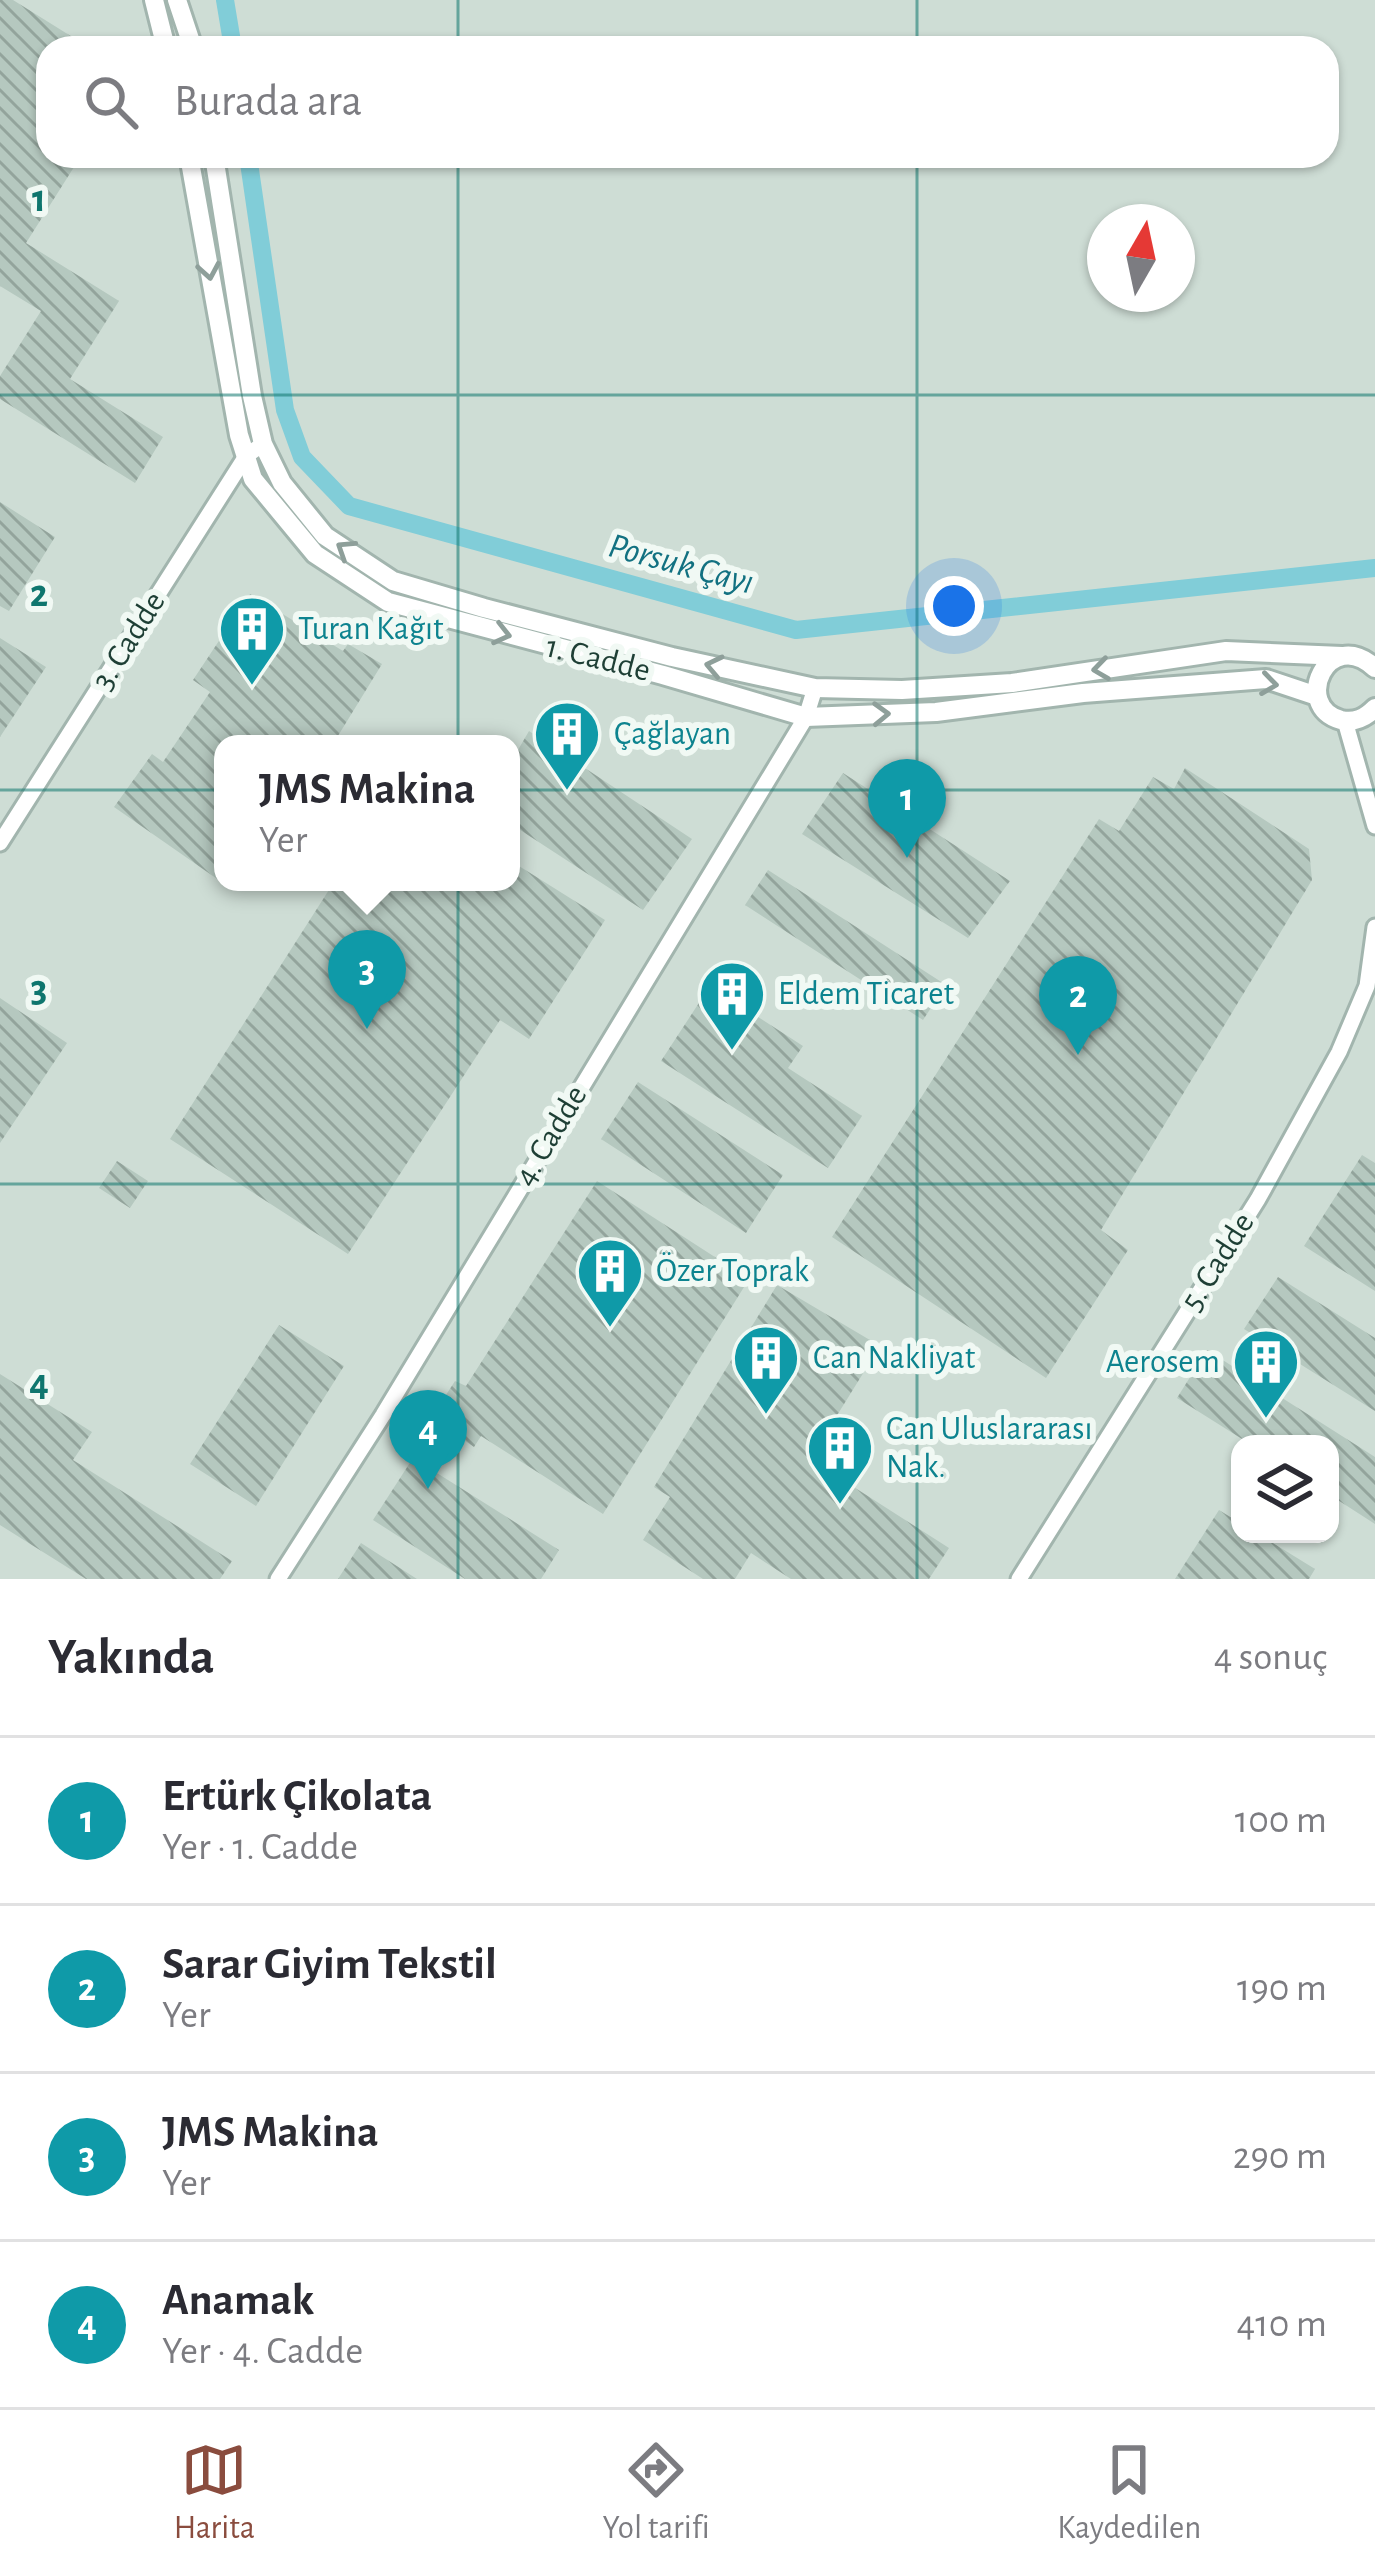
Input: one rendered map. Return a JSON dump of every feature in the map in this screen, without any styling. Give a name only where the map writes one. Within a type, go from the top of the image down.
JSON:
[{"type":"street","points":[[154,0],[163,36]]},
{"type":"street","points":[[177,0],[189,36]]},
{"type":"street","name":"1. Cadde","points":[[191,168],[239,435],[253,479],[315,554],[388,602],[806,717],[936,712],[1083,693],[1266,679],[1317,695]]},
{"type":"street","name":"1. Cadde","points":[[216,168],[263,444],[282,483],[326,536],[393,581],[672,657],[814,688],[902,691],[1012,682],[1226,651],[1347,656]]},
{"type":"street","name":"3. Cadde","points":[[0,843],[246,456],[263,444]]},
{"type":"street","points":[[1375,650],[1324,666],[1317,695],[1327,712],[1364,718],[1375,826]]},
{"type":"street","points":[[1347,656],[1364,658],[1375,668]]},
{"type":"street","name":"4. Cadde","points":[[278,1579],[806,717],[814,688]]},
{"type":"street","name":"5. Cadde","points":[[1019,1579],[1258,1199],[1339,1052],[1367,986],[1375,927]]},
{"type":"shaded area","points":[[0,0],[1375,0],[1375,1579],[0,1579]]},
{"type":"building","points":[[0,0],[13,0],[71,36],[36,36],[36,168],[73,168],[26,243],[119,301],[70,379],[163,437],[135,483],[0,399],[0,376],[41,311],[0,286]]},
{"type":"building","points":[[0,502],[55,537],[9,611],[0,606]]},
{"type":"building","name":"Turan Kağıt","points":[[250,594],[343,651],[348,644],[382,664],[339,735],[214,735],[214,877],[114,807],[152,754],[163,762],[210,692],[193,680]]},
{"type":"building","points":[[0,638],[46,667],[0,737]]},
{"type":"building","name":"Çağlayan","points":[[529,731],[692,839],[643,910],[520,830],[520,746]]},
{"type":"building","points":[[1185,768],[1309,849],[1312,880],[1101,1230],[1128,1250],[1046,1378],[832,1237],[1099,819],[1119,831],[1153,777],[1174,789]]},
{"type":"building","points":[[843,773],[1010,881],[968,938],[802,834]]},
{"type":"building","points":[[520,867],[605,920],[529,1039],[500,1020],[348,1254],[170,1139],[328,891],[520,891]]},
{"type":"building","points":[[768,870],[946,985],[923,1020],[745,905]]},
{"type":"building","name":"Eldem Ticaret","points":[[710,986],[803,1046],[788,1068],[862,1116],[828,1168],[661,1061]]},
{"type":"building","points":[[0,998],[67,1043],[0,1143]]},
{"type":"building","points":[[638,1082],[783,1175],[746,1233],[601,1139]]},
{"type":"building","points":[[1362,1155],[1375,1163],[1375,1291],[1304,1246]]},
{"type":"building","points":[[117,1161],[148,1181],[130,1208],[99,1188]]},
{"type":"building","name":"Özer Toprak","points":[[597,1181],[749,1279],[603,1514],[481,1436],[474,1447],[431,1418],[455,1381],[466,1386]]},
{"type":"building","points":[[1278,1277],[1375,1338],[1375,1411],[1244,1329]]},
{"type":"building","name":"Can Nakliyat","points":[[777,1285],[880,1346],[810,1459],[949,1548],[929,1579],[791,1579],[751,1553],[735,1579],[703,1579],[643,1540],[670,1497],[654,1487]]},
{"type":"building","points":[[279,1325],[344,1366],[256,1506],[190,1464]]},
{"type":"building","name":"Aerosem","points":[[1207,1350],[1375,1457],[1375,1524],[1339,1501],[1339,1435],[1236,1435],[1177,1398]]},
{"type":"building","points":[[0,1374],[92,1432],[73,1460],[232,1561],[220,1579],[86,1579],[0,1525]]},
{"type":"building","points":[[413,1458],[559,1550],[541,1579],[465,1579],[373,1520]]},
{"type":"building","points":[[1219,1510],[1231,1517],[1231,1543],[1273,1543],[1315,1569],[1309,1579],[1175,1579]]},
{"type":"building","points":[[361,1543],[417,1579],[338,1579]]},
{"type":"waterway","name":"Porsuk Çayı","points":[[225,0],[231,36]]},
{"type":"waterway","name":"Porsuk Çayı","points":[[250,168],[285,410],[302,457],[349,506],[796,630],[1375,568]]},
{"type":"place","name":"Turan Kağıt","points":[[252,688]]},
{"type":"place","name":"Çağlayan","points":[[567,793]]},
{"type":"place","name":"Ertürk Çikolata","points":[[907,858]]},
{"type":"place","name":"JMS Makina","points":[[367,1029]]},
{"type":"place","name":"Eldem Ticaret","points":[[732,1053]]},
{"type":"place","name":"Sarar Giyim Tekstil","points":[[1078,1055]]},
{"type":"place","name":"Özer Toprak","points":[[610,1330]]},
{"type":"place","name":"Can Nakliyat","points":[[766,1417]]},
{"type":"place","name":"Aerosem","points":[[1266,1421]]},
{"type":"place","name":"Anamak","points":[[428,1489]]},
{"type":"place","name":"Can Uluslararası Nak.","points":[[840,1507]]}]
